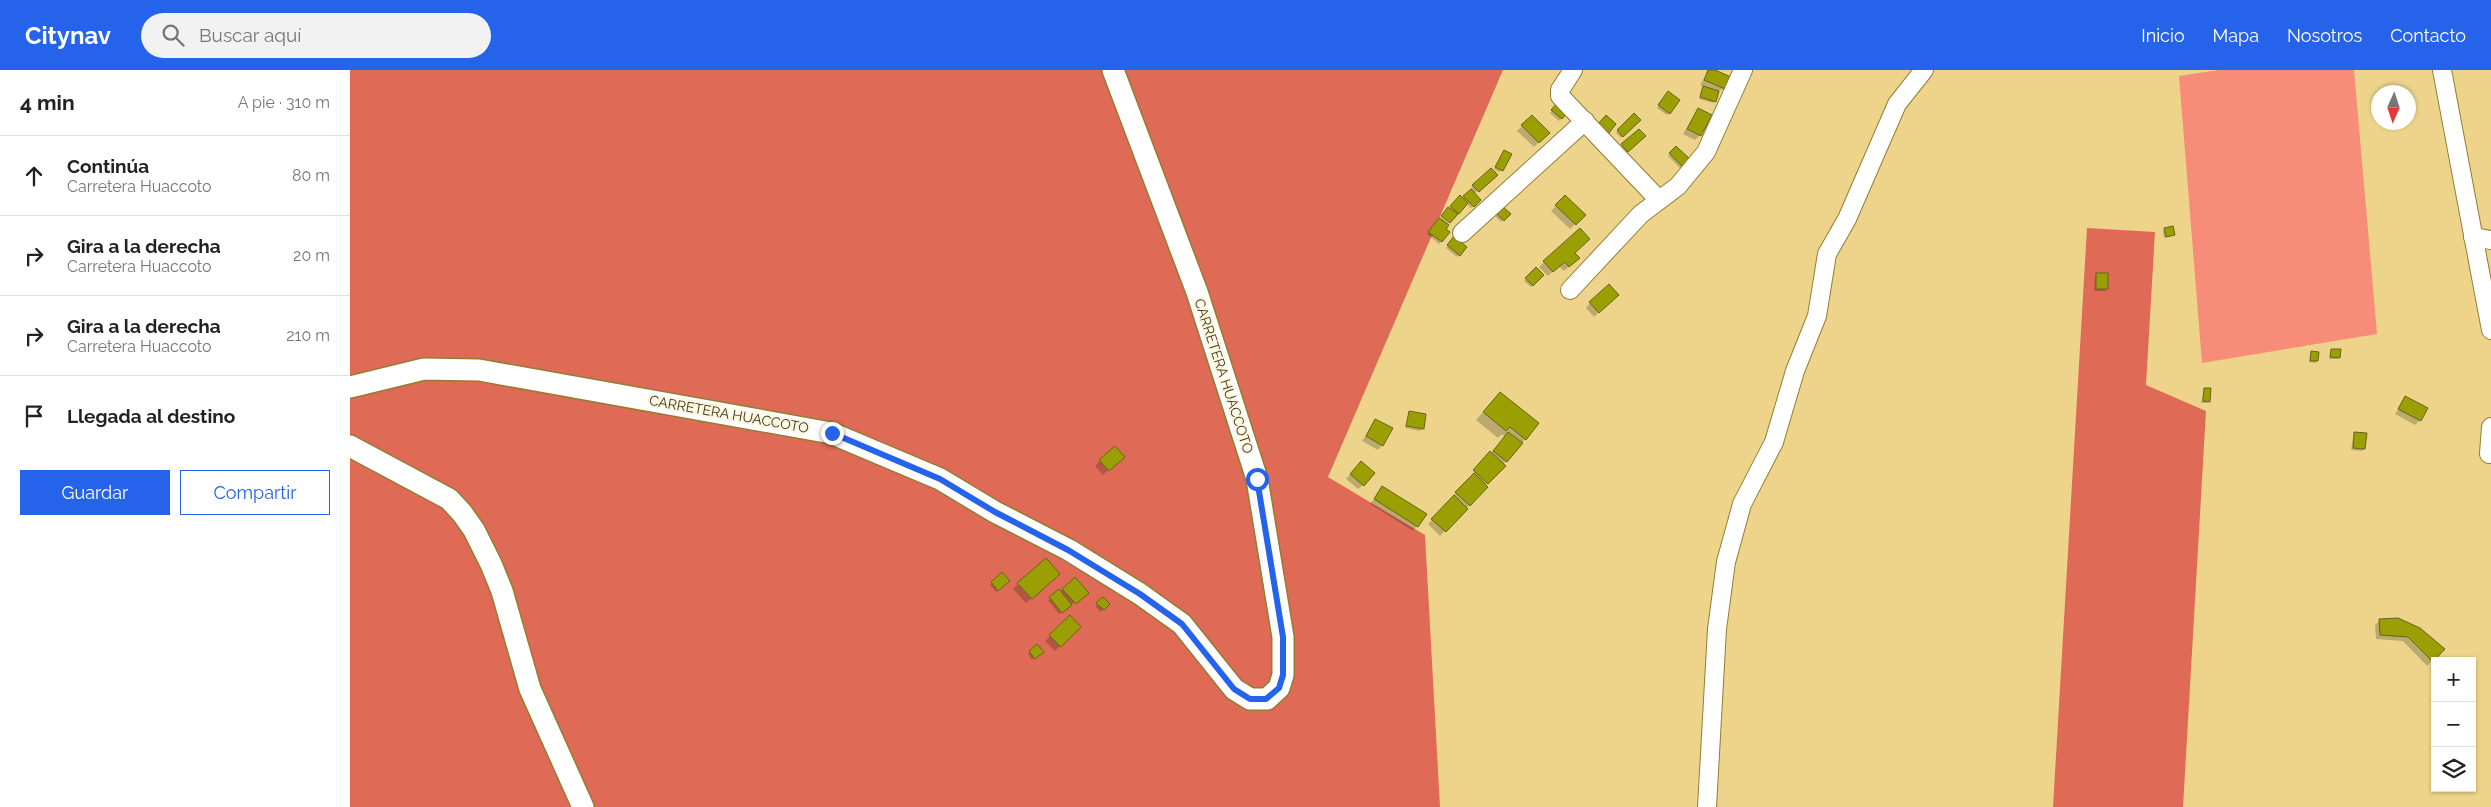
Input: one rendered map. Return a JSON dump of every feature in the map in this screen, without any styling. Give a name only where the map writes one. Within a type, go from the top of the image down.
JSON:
[{"type":"street","name":"CARRETERA HUACCOTO","points":[[350,387],[424,369],[479,370],[832,433],[940,479],[995,512],[1076,555],[1182,624],[1234,689],[1250,699],[1266,699],[1279,688],[1283,675],[1283,637],[1257,479],[1198,292],[1113,70]]},
{"type":"street","points":[[1573,70],[1560,90],[1560,96],[1659,200]]},
{"type":"street","points":[[1570,290],[1641,214],[1678,186],[1706,152],[1743,70]]},
{"type":"street","points":[[1707,807],[1717,629],[1726,562],[1742,504],[1774,442],[1796,371],[1817,316],[1828,254],[1847,219],[1897,104],[1924,70]]},
{"type":"street","points":[[2442,70],[2491,330]]},
{"type":"street","points":[[1462,233],[1585,121]]},
{"type":"street","points":[[2473,236],[2491,240]]},
{"type":"street","points":[[2489,454],[2491,427]]},
{"type":"street","points":[[350,446],[449,499],[474,530],[502,591],[530,689],[583,807]]},
{"type":"shaded area","points":[[350,70],[1503,70],[1328,477],[1425,535],[1440,807],[350,807]]},
{"type":"shaded area","points":[[2219,70],[2354,70],[2377,334],[2202,363],[2179,76]]},
{"type":"shaded area","points":[[2087,228],[2155,232],[2146,385],[2206,411],[2183,807],[2053,807]]},
{"type":"building","points":[[1708,70],[1715,70],[1731,77],[1725,89],[1704,80]]},
{"type":"building","points":[[1703,86],[1719,91],[1716,102],[1700,97]]},
{"type":"building","points":[[1668,91],[1680,100],[1670,114],[1658,105]]},
{"type":"building","points":[[1557,103],[1568,112],[1562,119],[1551,110]]},
{"type":"building","points":[[1698,108],[1712,115],[1701,136],[1687,129]]},
{"type":"building","points":[[1634,113],[1641,120],[1623,137],[1617,130]]},
{"type":"building","points":[[1532,115],[1550,133],[1539,143],[1521,125]]},
{"type":"building","points":[[1606,115],[1616,124],[1609,133],[1598,124]]},
{"type":"building","points":[[1639,129],[1646,136],[1628,152],[1621,144]]},
{"type":"building","points":[[1676,146],[1692,161],[1685,169],[1669,153]]},
{"type":"building","points":[[1504,150],[1512,154],[1503,171],[1495,167]]},
{"type":"building","points":[[1491,168],[1498,175],[1479,192],[1472,185]]},
{"type":"building","points":[[1471,189],[1481,200],[1474,207],[1463,196]]},
{"type":"building","points":[[1460,195],[1468,203],[1459,214],[1450,206]]},
{"type":"building","points":[[1565,195],[1586,215],[1576,225],[1555,205]]},
{"type":"building","points":[[1501,205],[1511,214],[1504,221],[1494,211]]},
{"type":"building","points":[[1448,207],[1458,214],[1450,223],[1441,216]]},
{"type":"building","points":[[1439,218],[1449,225],[1446,229],[1450,232],[1442,242],[1428,232]]},
{"type":"building","points":[[2173,226],[2175,235],[2166,237],[2164,228]]},
{"type":"building","points":[[1580,228],[1590,239],[1575,253],[1580,258],[1569,267],[1565,262],[1553,272],[1543,261]]},
{"type":"building","points":[[1454,236],[1467,247],[1460,256],[1447,245]]},
{"type":"building","points":[[1536,267],[1544,275],[1533,286],[1525,278]]},
{"type":"building","points":[[2096,273],[2108,273],[2108,289],[2096,289]]},
{"type":"building","points":[[1609,284],[1619,295],[1599,313],[1589,302]]},
{"type":"building","points":[[2331,349],[2341,349],[2340,358],[2330,357]]},
{"type":"building","points":[[2311,351],[2319,352],[2318,361],[2310,361]]},
{"type":"building","points":[[2204,388],[2211,388],[2210,402],[2203,401]]},
{"type":"building","points":[[1500,392],[1539,423],[1526,440],[1510,427],[1506,431],[1483,412]]},
{"type":"building","points":[[2405,396],[2428,408],[2421,421],[2398,409]]},
{"type":"building","points":[[1409,411],[1426,414],[1424,429],[1406,426]]},
{"type":"building","points":[[1375,419],[1393,428],[1383,446],[1366,436]]},
{"type":"building","points":[[1508,432],[1523,443],[1507,462],[1493,451]]},
{"type":"building","points":[[2354,432],[2367,433],[2365,449],[2353,448]]},
{"type":"building","points":[[1115,446],[1125,457],[1109,471],[1099,460]]},
{"type":"building","points":[[1490,451],[1506,466],[1488,484],[1473,470]]},
{"type":"building","points":[[1361,461],[1375,473],[1364,486],[1350,474]]},
{"type":"building","points":[[1474,473],[1488,487],[1470,506],[1455,492]]},
{"type":"building","points":[[1382,486],[1427,514],[1418,527],[1374,499]]},
{"type":"building","points":[[1454,495],[1468,509],[1446,532],[1431,519]]},
{"type":"building","points":[[1046,558],[1060,574],[1032,599],[1017,583]]},
{"type":"building","points":[[1002,572],[1010,581],[998,591],[991,582]]},
{"type":"building","points":[[1075,577],[1089,593],[1076,604],[1062,589]]},
{"type":"building","points":[[1059,589],[1072,605],[1062,613],[1049,597]]},
{"type":"building","points":[[1103,597],[1110,604],[1104,610],[1096,603]]},
{"type":"building","points":[[1070,615],[1081,627],[1061,647],[1049,635]]},
{"type":"building","points":[[2398,618],[2420,628],[2445,649],[2438,657],[2431,657],[2431,660],[2408,637],[2380,635],[2379,619]]},
{"type":"building","points":[[1037,644],[1044,652],[1035,659],[1029,651]]},
{"type":"route","points":[[832,433],[940,479],[995,512],[1068,550],[1140,594],[1182,624],[1234,689],[1250,699],[1266,699],[1279,688],[1283,675],[1283,637],[1257,479]]}]
